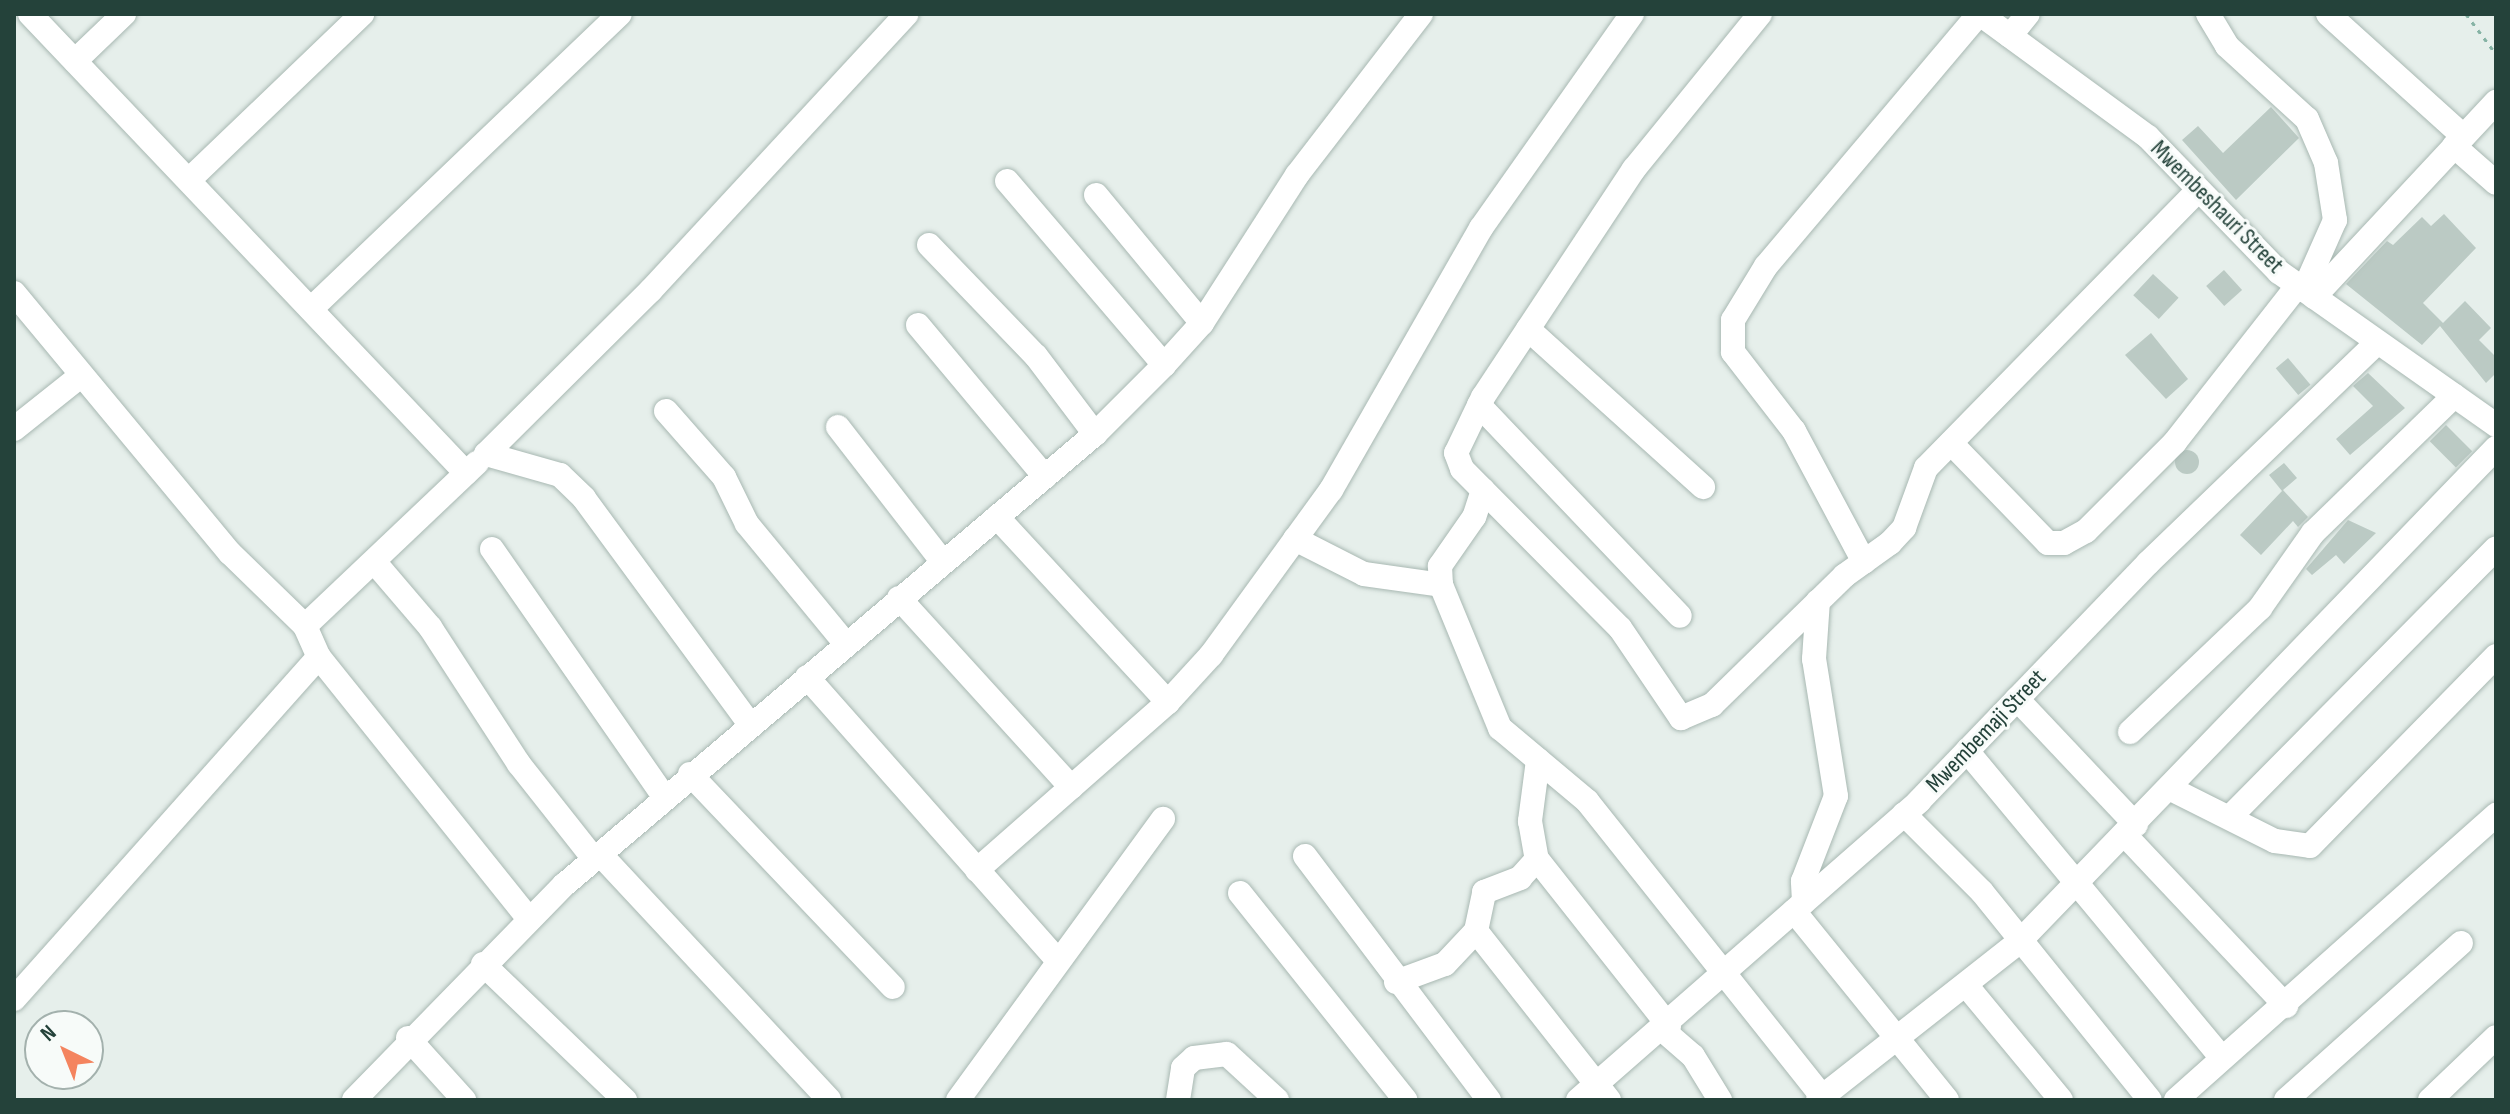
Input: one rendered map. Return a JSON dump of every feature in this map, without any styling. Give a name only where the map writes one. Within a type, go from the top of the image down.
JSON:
[{"type":"street","points":[[30,14],[466,473]]},
{"type":"street","points":[[75,61],[124,14]]},
{"type":"street","points":[[189,180],[362,14]]},
{"type":"street","points":[[305,626],[377,565],[661,280],[907,14]]},
{"type":"street","points":[[354,1100],[408,1038],[597,856],[941,560],[1095,434],[1164,365],[1202,323],[1297,175],[1421,14]]},
{"type":"street","points":[[977,870],[1168,702],[1295,539],[1331,490],[1481,228],[1632,14]]},
{"type":"street","points":[[1760,14],[1634,169],[1479,405],[1456,458],[1483,490],[1620,628],[1681,718],[1712,705],[1818,601],[1904,528],[1915,487],[1951,443],[2197,191]]},
{"type":"street","points":[[1864,562],[1794,431],[1733,352],[1733,320],[1766,266],[1979,14]]},
{"type":"street","name":"Mwembeshauri Street","points":[[1979,14],[2148,137],[2197,191],[2306,291],[2496,425]]},
{"type":"street","points":[[2010,36],[2028,14]]},
{"type":"street","points":[[2208,14],[2227,46],[2307,119],[2326,163],[2335,220],[2306,291]]},
{"type":"street","points":[[2328,14],[2458,141],[2496,183]]},
{"type":"street","points":[[311,309],[617,15]]},
{"type":"street","points":[[1951,443],[2048,543],[2064,543],[2086,531],[2175,442],[2306,291],[2496,102]]},
{"type":"street","points":[[1007,181],[1164,365]]},
{"type":"street","points":[[1096,195],[1202,323]]},
{"type":"street","points":[[929,245],[1036,356],[1095,434]]},
{"type":"street","points":[[14,293],[78,378],[230,553],[305,626],[319,657],[529,919]]},
{"type":"street","points":[[918,325],[1045,477]]},
{"type":"street","points":[[1528,329],[1703,487]]},
{"type":"street","name":"Mwembemaji Street","points":[[1595,1095],[1904,814],[2377,343]]},
{"type":"street","points":[[14,429],[78,378]]},
{"type":"street","points":[[2130,732],[2260,608],[2313,533],[2454,396]]},
{"type":"street","points":[[1479,405],[1680,616]]},
{"type":"street","points":[[666,411],[724,477],[747,524],[846,644]]},
{"type":"street","points":[[838,427],[941,560]]},
{"type":"street","points":[[1483,490],[1474,517],[1440,566],[1441,585],[1500,728],[1587,801],[1726,973],[1820,1098],[2021,940],[2171,789],[2496,448]]},
{"type":"street","points":[[486,454],[560,475],[584,498],[749,723]]},
{"type":"street","points":[[997,517],[1168,702]]},
{"type":"street","points":[[1295,539],[1364,574],[1441,585]]},
{"type":"street","points":[[2232,815],[2496,548]]},
{"type":"street","points":[[492,549],[665,798]]},
{"type":"street","points":[[377,565],[430,627],[519,764],[597,856],[829,1100]]},
{"type":"street","points":[[899,598],[1071,787]]},
{"type":"street","points":[[1818,601],[1814,659],[1836,796],[1803,881],[1799,907],[1897,1040],[1947,1100]]},
{"type":"street","points":[[2171,789],[2232,815],[2294,847],[2324,838],[2496,656]]},
{"type":"street","points":[[19,985],[319,657]]},
{"type":"street","points":[[807,677],[1057,960]]},
{"type":"street","points":[[2017,699],[2286,1006]]},
{"type":"street","points":[[1967,751],[2080,881],[2222,1058]]},
{"type":"street","points":[[1538,760],[1530,821],[1537,859],[1666,1028],[1693,1056],[1720,1100]]},
{"type":"street","points":[[690,774],[893,987]]},
{"type":"street","points":[[1904,814],[2021,940],[2150,1100]]},
{"type":"street","points":[[2176,1100],[2286,1006],[2496,815]]},
{"type":"street","points":[[958,1100],[1057,960],[1163,819]]},
{"type":"street","points":[[1305,856],[1396,982],[1489,1100]]},
{"type":"street","points":[[1396,982],[1445,964],[1476,931],[1484,892],[1520,878],[1537,859]]},
{"type":"street","points":[[1240,893],[1405,1100]]},
{"type":"street","points":[[1476,931],[1595,1095]]},
{"type":"street","points":[[2286,1100],[2461,943]]},
{"type":"street","points":[[483,964],[625,1100]]},
{"type":"street","points":[[1966,985],[2061,1100]]},
{"type":"street","points":[[2430,1100],[2496,1037]]},
{"type":"street","points":[[408,1038],[464,1100]]},
{"type":"street","points":[[1178,1100],[1183,1068],[1218,1054],[1240,1060],[1277,1100]]},
{"type":"path","points":[[2466,14],[2496,54]]},
{"type":"building","points":[[2271,107],[2299,138],[2236,200],[2182,140],[2198,126],[2223,153]]},
{"type":"building","points":[[2444,214],[2476,248],[2423,303],[2443,323],[2465,301],[2491,328],[2479,340],[2496,357],[2496,373],[2486,383],[2440,326],[2422,345],[2346,284],[2387,241],[2393,245],[2422,217],[2431,226]]},
{"type":"building","points":[[2224,270],[2242,290],[2224,306],[2206,286]]},
{"type":"building","points":[[2153,274],[2179,298],[2159,319],[2133,295]]},
{"type":"building","points":[[2151,333],[2188,379],[2166,399],[2125,355]]},
{"type":"building","points":[[2288,358],[2310,385],[2298,395],[2276,368]]},
{"type":"building","points":[[2368,373],[2405,408],[2350,455],[2336,439],[2373,406],[2353,386]]},
{"type":"building","points":[[2446,425],[2472,451],[2456,467],[2430,441]]},
{"type":"building","points":[[2187,450],[2196,453],[2199,462],[2196,471],[2187,474],[2178,471],[2175,462],[2178,453]]},
{"type":"building","points":[[2284,463],[2297,478],[2283,490],[2308,517],[2298,527],[2293,521],[2261,555],[2240,535],[2282,491],[2269,475]]},
{"type":"building","points":[[2348,520],[2376,533],[2344,564],[2336,555],[2312,575],[2306,569]]}]
